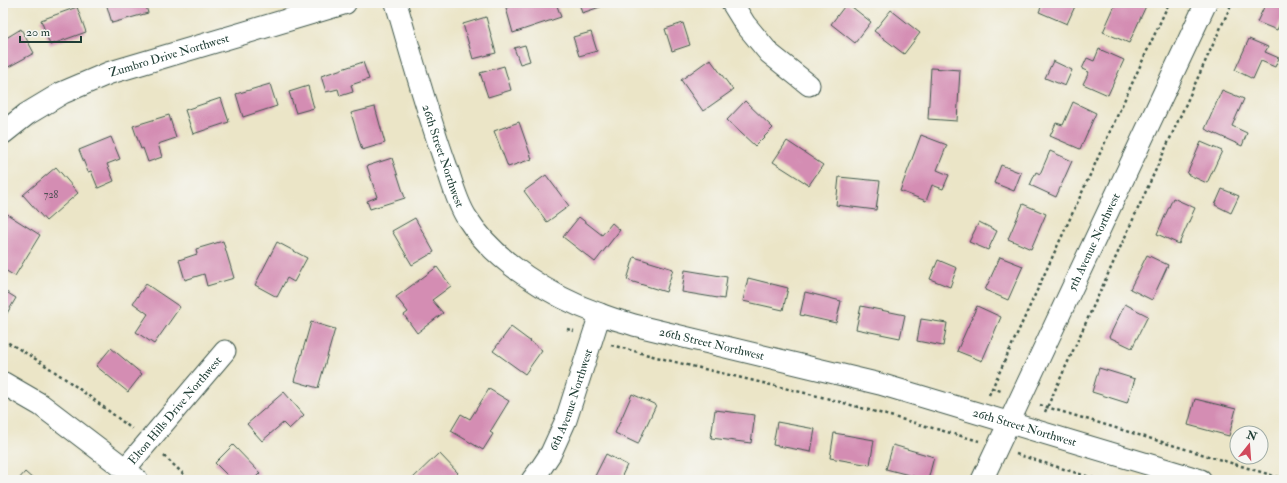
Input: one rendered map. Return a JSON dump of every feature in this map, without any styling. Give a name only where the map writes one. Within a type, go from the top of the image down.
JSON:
[{"type":"street","name":"Zumbro Drive Northwest","points":[[3,133],[27,114],[62,93],[109,73],[345,3]]},
{"type":"street","name":"26th Street Northwest","points":[[396,3],[438,145],[467,218],[488,244],[519,272],[556,295],[600,314],[685,337],[732,347],[873,382],[1201,480]]},
{"type":"street","points":[[732,3],[745,24],[769,53],[809,85]]},
{"type":"street","name":"5th Avenue Northwest","points":[[982,480],[1206,3]]},
{"type":"street","name":"6th Avenue Northwest","points":[[532,480],[552,453],[566,420],[600,314]]},
{"type":"street","name":"Elton Hills Drive Northwest","points":[[3,383],[41,405],[131,474],[148,441],[225,352]]},
{"type":"path","points":[[992,388],[1169,3]]},
{"type":"path","points":[[1232,3],[1047,407],[1284,479]]},
{"type":"path","points":[[3,340],[48,368],[87,395],[148,441],[190,480]]},
{"type":"path","points":[[618,348],[826,398],[970,437]]},
{"type":"path","points":[[1023,456],[1099,480]]},
{"type":"building","points":[[106,3],[145,3],[148,13],[112,23]]},
{"type":"building","points":[[522,3],[556,3],[561,17],[513,33],[506,8]]},
{"type":"building","points":[[579,3],[612,3],[582,13]]},
{"type":"building","points":[[847,3],[871,22],[855,43],[831,24]]},
{"type":"building","points":[[1043,3],[1076,4],[1067,24],[1039,12]]},
{"type":"building","points":[[1116,3],[1139,3],[1146,6],[1129,43],[1103,32]]},
{"type":"building","points":[[1266,3],[1284,3],[1284,14],[1277,30],[1257,22]]},
{"type":"building","points":[[77,7],[86,32],[50,45],[41,20]]},
{"type":"building","points":[[891,10],[920,33],[904,54],[874,31]]},
{"type":"building","points":[[486,17],[496,53],[473,59],[463,24]]},
{"type":"building","points":[[683,23],[690,45],[672,51],[665,29]]},
{"type":"building","points":[[21,29],[34,53],[3,70],[3,40]]},
{"type":"building","points":[[591,32],[597,51],[579,56],[573,37]]},
{"type":"building","points":[[1249,39],[1268,47],[1265,52],[1279,58],[1275,67],[1261,61],[1253,79],[1235,70]]},
{"type":"building","points":[[525,45],[530,61],[520,64],[514,48]]},
{"type":"building","points":[[1099,49],[1124,60],[1108,95],[1083,84],[1089,72],[1082,69],[1087,58],[1094,61]]},
{"type":"building","points":[[710,59],[733,90],[703,111],[681,80]]},
{"type":"building","points":[[1053,61],[1072,70],[1065,86],[1045,78]]},
{"type":"building","points":[[363,62],[369,79],[351,85],[353,92],[340,96],[338,89],[326,92],[321,76]]},
{"type":"building","points":[[504,66],[511,90],[488,97],[480,73]]},
{"type":"building","points":[[931,68],[960,70],[957,121],[928,119]]},
{"type":"building","points":[[270,84],[277,106],[243,117],[236,94]]},
{"type":"building","points":[[308,86],[314,108],[296,113],[289,92]]},
{"type":"building","points":[[1222,90],[1244,99],[1232,126],[1247,133],[1242,146],[1205,129]]},
{"type":"building","points":[[221,98],[229,122],[193,134],[185,110]]},
{"type":"building","points":[[745,101],[773,128],[755,146],[727,120]]},
{"type":"building","points":[[1073,102],[1096,113],[1080,149],[1050,136],[1056,123],[1063,125]]},
{"type":"building","points":[[375,107],[385,143],[362,150],[351,113]]},
{"type":"building","points":[[169,115],[176,138],[158,144],[162,157],[148,162],[143,148],[141,149],[133,126]]},
{"type":"building","points":[[519,122],[532,159],[508,167],[494,131]]},
{"type":"building","points":[[921,135],[947,145],[937,170],[949,175],[943,189],[932,185],[926,201],[900,191]]},
{"type":"building","points":[[111,137],[120,159],[107,164],[114,181],[98,188],[91,171],[88,172],[79,150]]},
{"type":"building","points":[[787,141],[823,165],[809,185],[773,162]]},
{"type":"building","points":[[1201,142],[1222,151],[1207,183],[1187,174]]},
{"type":"building","points":[[1050,151],[1072,161],[1056,197],[1030,185],[1036,172],[1040,174]]},
{"type":"building","points":[[392,158],[405,198],[370,209],[367,201],[377,197],[367,166]]},
{"type":"building","points":[[1001,165],[1021,173],[1014,191],[994,183]]},
{"type":"building","points":[[56,167],[78,193],[46,221],[23,195]]},
{"type":"building","points":[[546,175],[569,206],[547,222],[524,191]]},
{"type":"building","points":[[839,177],[880,181],[876,210],[836,205]]},
{"type":"building","points":[[1222,189],[1239,196],[1231,213],[1215,205]]},
{"type":"building","points":[[1173,198],[1195,208],[1179,244],[1157,234]]},
{"type":"building","points":[[1023,204],[1046,214],[1031,249],[1008,239]]},
{"type":"building","points":[[7,214],[40,235],[15,276],[3,269],[3,221]]},
{"type":"building","points":[[579,217],[602,235],[612,223],[620,230],[595,262],[563,237]]},
{"type":"building","points":[[415,218],[434,252],[412,265],[392,231]]},
{"type":"building","points":[[979,222],[997,231],[988,250],[969,242]]},
{"type":"building","points":[[223,241],[234,278],[207,286],[204,274],[185,280],[179,260],[197,254],[196,249]]},
{"type":"building","points":[[277,242],[307,258],[294,282],[287,278],[277,297],[255,285]]},
{"type":"building","points":[[1147,255],[1168,265],[1152,300],[1130,289]]},
{"type":"building","points":[[634,257],[673,269],[666,292],[627,280]]},
{"type":"building","points":[[1000,257],[1023,266],[1008,300],[985,290]]},
{"type":"building","points":[[938,260],[957,268],[950,287],[930,279]]},
{"type":"building","points":[[437,267],[451,286],[432,300],[443,313],[417,333],[404,315],[408,312],[396,297]]},
{"type":"building","points":[[685,270],[727,277],[724,299],[682,292]]},
{"type":"building","points":[[748,278],[788,288],[783,310],[743,301]]},
{"type":"building","points":[[146,284],[180,307],[154,344],[136,332],[148,314],[133,303]]},
{"type":"building","points":[[3,290],[16,298],[3,320]]},
{"type":"building","points":[[805,292],[841,301],[836,323],[800,315]]},
{"type":"building","points":[[1125,304],[1148,316],[1132,348],[1109,337]]},
{"type":"building","points":[[861,306],[905,315],[900,338],[856,329]]},
{"type":"building","points":[[977,306],[1001,317],[982,361],[957,351]]},
{"type":"building","points":[[921,319],[947,323],[943,346],[917,341]]},
{"type":"building","points":[[311,322],[335,329],[318,388],[294,381]]},
{"type":"building","points":[[511,327],[542,350],[525,374],[493,351]]},
{"type":"building","points":[[111,348],[142,374],[128,392],[96,366]]},
{"type":"building","points":[[1099,368],[1135,379],[1127,403],[1092,392]]},
{"type":"building","points":[[489,389],[509,401],[490,432],[493,434],[483,450],[451,431],[461,414],[470,419]]},
{"type":"building","points":[[284,392],[304,415],[289,429],[283,423],[262,441],[247,424]]},
{"type":"building","points":[[632,394],[656,405],[638,444],[615,433]]},
{"type":"building","points":[[1195,399],[1236,409],[1232,425],[1229,425],[1229,436],[1188,425]]},
{"type":"building","points":[[715,410],[755,415],[751,443],[711,438]]},
{"type":"building","points":[[777,422],[815,429],[811,452],[773,445]]},
{"type":"building","points":[[834,433],[874,440],[870,465],[830,458]]},
{"type":"building","points":[[233,445],[260,473],[253,480],[232,480],[215,463]]},
{"type":"building","points":[[893,445],[934,457],[928,480],[886,469]]},
{"type":"building","points":[[439,453],[458,473],[451,480],[411,480]]},
{"type":"building","points":[[606,454],[627,465],[620,480],[593,480]]},
{"type":"building","points":[[25,472],[34,480],[18,480]]}]
